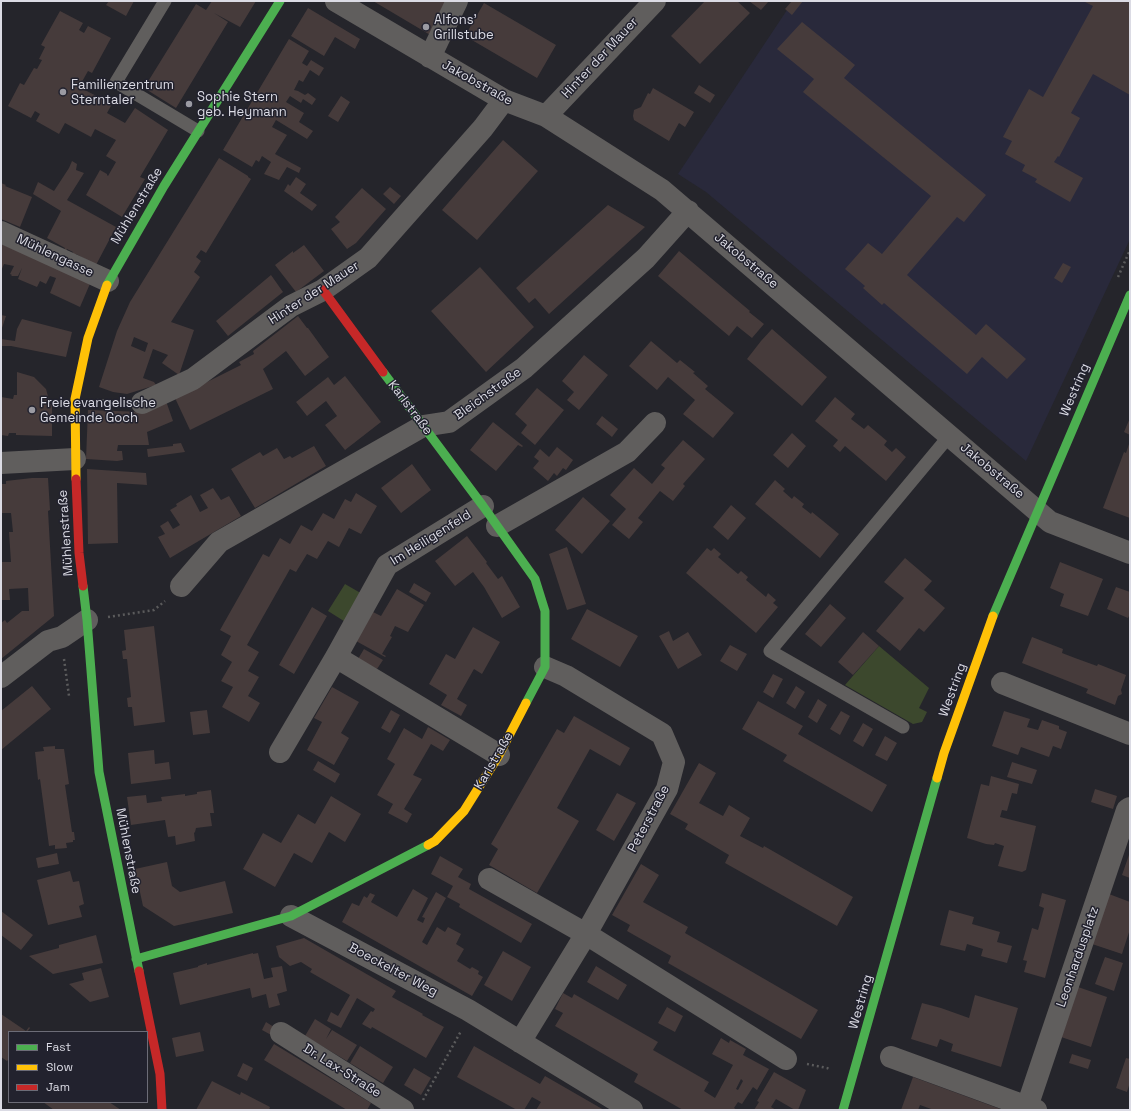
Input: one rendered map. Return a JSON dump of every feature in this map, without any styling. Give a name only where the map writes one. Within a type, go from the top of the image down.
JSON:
[{"type":"street","name":"Mühlenstraße","points":[[162,1110],[160,1074],[99,772],[87,620],[79,553],[75,459],[75,399],[88,338],[108,281],[198,131],[280,1]]},
{"type":"street","name":"Jakobstraße","points":[[336,1],[504,100],[546,116],[662,190],[1050,522],[1130,553]]},
{"type":"street","points":[[430,57],[457,1]]},
{"type":"street","name":"Hinter der Mauer","points":[[546,116],[655,1]]},
{"type":"street","name":"Hinter der Mauer","points":[[142,403],[193,379],[291,306],[323,290],[368,258],[482,128],[504,100]]},
{"type":"street","name":"Bleichstraße","points":[[181,586],[219,542],[424,426],[449,422],[524,368],[646,258],[688,211]]},
{"type":"street","name":"Mühlengasse","points":[[1,232],[108,281]]},
{"type":"street","name":"Karlstraße","points":[[291,916],[435,841],[464,811],[499,755],[545,667],[545,611],[535,579],[483,506],[323,290]]},
{"type":"street","name":"Westring","points":[[844,1110],[944,753],[992,618],[1130,295]]},
{"type":"street","points":[[497,526],[627,452],[655,423]]},
{"type":"street","points":[[1,463],[75,459]]},
{"type":"street","name":"Im Heiligenfeld","points":[[280,752],[336,657],[387,565],[483,506]]},
{"type":"street","points":[[1,677],[48,641],[62,636],[87,620]]},
{"type":"street","points":[[336,657],[499,755]]},
{"type":"street","name":"Peterstraße","points":[[520,1042],[586,934],[667,789],[674,762],[662,734],[566,676],[545,667]]},
{"type":"street","points":[[1002,683],[1130,734]]},
{"type":"street","name":"Leonhardusplatz","points":[[891,1057],[1032,1108],[1127,810],[1130,808]]},
{"type":"street","points":[[489,879],[586,934],[786,1059]]},
{"type":"street","points":[[136,959],[291,916]]},
{"type":"street","name":"Boeckelter Weg","points":[[291,916],[468,1010],[632,1110]]},
{"type":"street","name":"Dr. Lax-Straße","points":[[281,1033],[402,1110]]},
{"type":"lane","points":[[165,1],[116,82],[198,131]]},
{"type":"lane","points":[[903,727],[770,651],[950,435]]},
{"type":"path","points":[[75,399],[142,403]]},
{"type":"path","points":[[87,620],[154,610],[181,586]]},
{"type":"path","points":[[423,1100],[463,1028],[468,1010]]},
{"type":"path","points":[[786,1059],[827,1068],[833,1072]]},
{"type":"shaded area","points":[[793,1],[1130,1],[1130,239],[1026,461],[706,192],[678,174]]},
{"type":"green space","points":[[345,584],[364,595],[347,623],[328,611]]},
{"type":"green space","points":[[879,646],[929,688],[919,708],[927,712],[922,722],[913,724],[845,685]]},
{"type":"building","points":[[109,1],[134,1],[126,16],[106,5]]},
{"type":"building","points":[[212,1],[256,1],[240,27],[214,13],[228,22],[176,108],[144,88],[196,4],[206,10]]},
{"type":"building","points":[[373,1],[421,2],[447,1],[432,36]]},
{"type":"building","points":[[705,1],[737,1],[750,13],[700,64],[671,36]]},
{"type":"building","points":[[749,1],[769,1],[761,10]]},
{"type":"building","points":[[792,1],[803,1],[792,15],[785,9]]},
{"type":"building","points":[[1083,1],[1130,1],[1130,95],[1093,74],[1071,113],[1080,118],[1059,157],[1058,156],[1054,162],[1083,178],[1070,202],[1035,182],[1037,179],[1022,171],[1025,165],[1005,154],[1012,141],[1003,137],[1029,89],[1043,97],[1093,6]]},
{"type":"building","points":[[484,3],[556,45],[537,78],[465,36]]},
{"type":"building","points":[[308,8],[360,39],[355,49],[335,37],[324,56],[291,36]]},
{"type":"building","points":[[60,11],[83,23],[79,30],[84,33],[88,26],[111,38],[92,73],[88,71],[79,87],[112,104],[107,113],[125,123],[135,108],[168,130],[140,177],[145,179],[122,217],[86,195],[100,170],[108,176],[116,162],[106,156],[116,140],[95,129],[91,137],[65,123],[59,134],[36,121],[40,114],[35,111],[31,118],[8,106],[20,83],[24,85],[34,68],[37,69],[42,60],[39,59],[45,47],[41,45]]},
{"type":"building","points":[[802,22],[855,65],[844,78],[986,195],[964,222],[957,217],[907,275],[976,335],[986,324],[1026,359],[1007,379],[982,357],[967,374],[884,303],[882,305],[863,288],[865,286],[845,269],[868,243],[882,254],[931,196],[803,92],[814,79],[777,49]]},
{"type":"building","points":[[289,39],[309,51],[302,63],[307,66],[311,60],[324,68],[319,76],[310,70],[303,82],[299,80],[294,90],[305,95],[308,93],[316,99],[312,105],[303,99],[301,103],[290,96],[286,102],[304,113],[299,122],[313,131],[307,139],[276,120],[272,127],[287,135],[275,154],[301,168],[299,173],[287,167],[279,180],[264,174],[271,162],[262,156],[259,162],[256,160],[252,167],[223,150]]},
{"type":"building","points":[[699,85],[715,95],[710,103],[694,93]]},
{"type":"building","points":[[653,88],[694,112],[685,127],[679,123],[669,141],[634,120],[634,110],[641,107],[648,93],[650,94]]},
{"type":"building","points":[[341,96],[350,102],[338,122],[328,116]]},
{"type":"building","points":[[503,140],[538,171],[477,240],[442,210]]},
{"type":"building","points":[[219,158],[248,176],[251,179],[206,253],[201,250],[196,257],[201,261],[194,272],[200,277],[171,322],[194,330],[179,375],[162,363],[168,355],[153,349],[143,378],[154,382],[156,385],[127,394],[113,392],[99,387],[117,331],[130,302]],"holes":[[[134,337],[148,343],[145,352],[131,346]]]},
{"type":"building","points":[[72,161],[77,164],[76,170],[84,173],[67,200],[116,227],[96,265],[76,254],[74,257],[71,255],[73,252],[67,249],[66,251],[64,250],[65,248],[47,238],[61,211],[33,194],[38,182],[54,191]]},
{"type":"building","points":[[296,177],[306,184],[300,193],[317,205],[312,211],[284,191],[288,184],[290,186]]},
{"type":"building","points":[[1,183],[32,197],[20,227],[1,219]]},
{"type":"building","points":[[390,187],[401,196],[394,204],[383,194]]},
{"type":"building","points":[[362,188],[386,209],[356,243],[347,249],[331,229],[340,222],[335,217]]},
{"type":"building","points":[[608,205],[645,227],[549,314],[535,298],[529,303],[516,288]]},
{"type":"building","points":[[1,244],[92,279],[80,307],[50,293],[56,278],[50,276],[46,284],[40,281],[37,287],[18,279],[22,268],[18,276],[11,276],[12,275],[10,274],[14,266],[4,264],[1,271]]},
{"type":"building","points":[[304,245],[324,271],[296,292],[275,265],[293,251],[293,253]]},
{"type":"building","points":[[679,251],[764,324],[752,338],[737,326],[729,336],[658,276]]},
{"type":"building","points":[[1063,263],[1071,267],[1062,283],[1054,278]]},
{"type":"building","points":[[480,267],[534,327],[486,372],[431,311]]},
{"type":"building","points":[[271,275],[283,292],[228,336],[216,321]]},
{"type":"building","points":[[1,315],[6,316],[1,331]]},
{"type":"building","points":[[298,316],[329,357],[305,376],[286,351],[263,369],[273,389],[190,430],[175,398],[241,365],[239,362],[254,354],[253,351]]},
{"type":"building","points":[[22,319],[72,332],[66,357],[11,346],[1,346],[1,339],[15,341],[17,329]]},
{"type":"building","points":[[772,329],[827,377],[802,406],[747,359]]},
{"type":"building","points":[[651,341],[677,363],[680,360],[695,372],[693,373],[708,386],[705,389],[734,413],[713,438],[683,414],[695,400],[668,377],[657,390],[629,366]]},
{"type":"building","points":[[584,355],[608,375],[579,410],[567,400],[574,392],[562,381]]},
{"type":"building","name":"Freie evangelische Gemeinde Goch","points":[[17,372],[34,377],[46,389],[50,404],[52,404],[52,436],[16,435],[16,433],[9,433],[8,436],[1,435],[1,397],[13,399],[14,395],[17,395]]},
{"type":"building","points":[[345,376],[381,422],[345,450],[325,425],[337,416],[326,401],[307,416],[296,402],[328,377],[334,385]]},
{"type":"building","points":[[537,388],[564,410],[535,445],[521,433],[527,425],[515,414]]},
{"type":"building","points":[[835,397],[855,414],[851,419],[864,429],[868,425],[887,441],[884,445],[892,452],[896,448],[906,457],[886,481],[845,446],[840,452],[833,446],[838,440],[815,421]]},
{"type":"building","points":[[166,401],[173,421],[147,432],[149,445],[118,445],[117,451],[122,451],[123,460],[86,459],[88,410],[144,412]]},
{"type":"building","points":[[602,416],[618,429],[612,437],[596,424]]},
{"type":"building","points":[[1130,418],[1130,435],[1124,432]]},
{"type":"building","points":[[493,422],[523,446],[518,445],[496,471],[470,450]]},
{"type":"building","points":[[792,433],[806,446],[788,468],[773,455]]},
{"type":"building","points":[[683,440],[705,459],[683,484],[685,486],[673,501],[660,491],[638,518],[643,522],[629,539],[612,525],[626,509],[610,495],[634,468],[652,484],[665,468],[661,465]]},
{"type":"building","points":[[1130,441],[1130,518],[1103,508],[1124,452],[1126,453]]},
{"type":"building","points":[[181,443],[185,452],[148,457],[147,449],[173,446],[173,444]]},
{"type":"building","points":[[314,446],[326,466],[255,508],[231,469],[260,452],[263,456],[277,448],[284,459],[290,456],[292,458]]},
{"type":"building","points":[[557,447],[573,460],[566,470],[563,468],[557,476],[554,473],[548,481],[533,468],[539,461],[534,457],[540,449],[549,457]]},
{"type":"building","points":[[412,464],[431,490],[401,513],[381,488]]},
{"type":"building","points":[[87,469],[146,473],[147,485],[117,483],[118,543],[88,544]]},
{"type":"building","points":[[48,478],[50,510],[48,511],[54,616],[1,659],[1,623],[5,620],[7,623],[22,611],[29,611],[28,588],[9,589],[10,600],[1,600],[1,562],[11,562],[9,532],[13,532],[11,513],[1,513],[1,484],[6,484],[6,481]]},
{"type":"building","points":[[775,480],[785,489],[783,491],[792,499],[794,496],[804,504],[802,507],[811,514],[812,512],[839,534],[820,558],[755,504]]},
{"type":"building","points":[[213,488],[221,500],[229,496],[241,516],[170,558],[158,537],[165,534],[160,526],[168,521],[173,529],[180,525],[170,510],[177,506],[176,504],[191,495],[200,512],[208,508],[200,495]]},
{"type":"building","points":[[356,493],[377,506],[361,534],[349,528],[339,547],[328,541],[317,559],[307,554],[296,572],[290,569],[247,645],[259,652],[248,671],[259,677],[248,696],[260,703],[249,722],[222,707],[233,687],[221,681],[232,662],[221,655],[231,636],[220,630],[263,554],[269,557],[280,538],[290,544],[301,525],[312,531],[323,513],[334,519],[345,499],[351,502]]},
{"type":"building","points":[[583,497],[610,521],[582,554],[555,530]]},
{"type":"building","points":[[731,505],[746,518],[728,540],[713,527]]},
{"type":"building","points":[[467,536],[498,579],[502,576],[520,607],[502,618],[484,587],[473,572],[455,586],[435,561]]},
{"type":"building","points":[[567,547],[586,604],[567,610],[549,554]]},
{"type":"building","points":[[707,548],[711,551],[714,548],[721,554],[718,557],[738,574],[741,571],[748,577],[746,580],[766,597],[768,593],[776,600],[773,603],[778,607],[756,633],[686,573]]},
{"type":"building","points":[[905,558],[932,581],[924,590],[945,608],[924,632],[919,628],[900,651],[876,631],[904,598],[884,582]]},
{"type":"building","points":[[1060,562],[1103,579],[1088,616],[1060,606],[1064,594],[1050,588]]},
{"type":"building","points":[[414,583],[431,593],[426,602],[409,592]]},
{"type":"building","points":[[1116,587],[1130,592],[1130,614],[1128,618],[1107,609]]},
{"type":"building","points":[[397,589],[424,605],[408,632],[395,626],[390,636],[392,637],[382,654],[386,656],[385,657],[356,641],[373,612],[381,616]]},
{"type":"building","points":[[830,604],[846,618],[821,647],[805,634]]},
{"type":"building","points":[[312,607],[327,616],[294,674],[279,665]]},
{"type":"building","points":[[587,609],[638,636],[620,667],[571,639]]},
{"type":"building","points":[[154,626],[165,722],[134,726],[132,707],[128,707],[127,698],[131,697],[127,659],[123,659],[122,651],[126,650],[124,630]]},
{"type":"building","points":[[473,627],[500,642],[482,674],[474,669],[457,699],[467,705],[461,716],[441,705],[447,695],[429,684],[446,654],[455,659]]},
{"type":"building","points":[[669,631],[673,641],[688,632],[702,655],[678,669],[659,636]]},
{"type":"building","points":[[863,632],[879,646],[853,675],[838,662]]},
{"type":"building","points":[[1032,637],[1063,649],[1062,653],[1097,666],[1098,664],[1126,675],[1121,690],[1122,694],[1118,696],[1115,705],[1086,693],[1088,689],[1022,663]]},
{"type":"building","points":[[730,645],[747,654],[737,671],[720,661]]},
{"type":"building","points":[[364,649],[383,660],[377,669],[358,659]]},
{"type":"building","points":[[773,674],[783,679],[773,698],[763,692]]},
{"type":"building","points":[[32,686],[51,709],[1,750],[1,711]]},
{"type":"building","points":[[796,686],[805,692],[795,709],[786,703]]},
{"type":"building","points":[[332,687],[359,702],[341,733],[349,738],[334,765],[307,750],[322,722],[314,718]]},
{"type":"building","points":[[818,699],[827,705],[817,723],[808,717]]},
{"type":"building","points":[[758,701],[803,726],[798,734],[887,785],[872,812],[783,761],[787,755],[742,729]]},
{"type":"building","points":[[207,710],[210,733],[193,735],[190,712]]},
{"type":"building","points":[[391,710],[400,715],[390,733],[381,728]]},
{"type":"building","points":[[841,711],[850,716],[840,735],[830,729]]},
{"type":"building","points":[[1004,711],[1030,719],[1027,727],[1038,730],[1042,720],[1059,726],[1059,729],[1067,732],[1061,749],[1053,746],[1049,757],[1021,747],[1018,755],[992,746]]},
{"type":"building","points":[[574,716],[630,748],[620,766],[590,749],[557,808],[579,821],[537,893],[489,865],[498,849],[491,844],[557,729],[564,733]]},
{"type":"building","points":[[863,723],[873,729],[863,747],[853,741]]},
{"type":"building","points":[[428,727],[450,740],[443,751],[431,744],[413,775],[422,779],[404,809],[412,814],[407,823],[388,813],[393,804],[377,795],[395,764],[387,759],[404,728],[422,739]]},
{"type":"building","points":[[885,736],[897,743],[887,761],[875,755]]},
{"type":"building","points":[[55,746],[55,749],[64,749],[69,784],[65,785],[72,832],[74,832],[75,840],[73,840],[73,842],[66,843],[67,848],[55,849],[55,845],[49,846],[35,752],[44,751],[43,747]]},
{"type":"building","points":[[154,750],[155,764],[169,762],[171,779],[131,784],[128,753]]},
{"type":"building","points":[[318,761],[340,774],[335,783],[313,770]]},
{"type":"building","points":[[1012,762],[1037,770],[1032,784],[1007,777]]},
{"type":"building","points":[[699,763],[716,773],[699,803],[723,816],[729,805],[750,818],[740,836],[763,848],[764,846],[853,897],[837,926],[725,863],[729,855],[685,829],[688,824],[670,814]]},
{"type":"building","points":[[991,776],[1019,784],[1017,794],[1012,793],[1007,811],[1002,810],[1000,817],[1036,826],[1026,870],[1022,872],[998,866],[1004,846],[995,843],[994,845],[986,844],[967,838],[981,784],[989,786]]},
{"type":"building","points":[[1095,789],[1117,796],[1113,809],[1091,802]]},
{"type":"building","points":[[211,790],[214,813],[210,813],[212,826],[196,828],[194,833],[195,841],[176,845],[175,836],[168,837],[165,820],[131,825],[127,797],[146,795],[147,803],[162,801],[161,797],[185,794],[185,796]]},
{"type":"building","points":[[617,793],[636,803],[614,841],[596,830]]},
{"type":"building","points":[[331,796],[361,814],[345,842],[329,832],[312,863],[294,853],[275,887],[243,869],[263,833],[281,843],[298,814],[315,824]]},
{"type":"building","points":[[1130,852],[1130,878],[1122,875]]},
{"type":"building","points":[[57,853],[59,864],[38,868],[36,858]]},
{"type":"building","points":[[440,856],[463,869],[458,877],[471,884],[469,889],[532,924],[521,943],[459,907],[460,904],[447,897],[453,886],[431,874]]},
{"type":"building","points":[[167,862],[172,886],[180,892],[225,881],[233,913],[174,926],[143,906],[135,869]]},
{"type":"building","points":[[641,864],[659,875],[643,902],[688,927],[685,933],[818,1010],[801,1039],[668,963],[671,956],[627,931],[630,925],[612,915]]},
{"type":"building","points":[[70,871],[73,882],[79,881],[84,904],[79,906],[82,917],[48,925],[37,880]]},
{"type":"building","points":[[413,889],[428,898],[417,920],[423,923],[425,918],[422,917],[436,892],[446,898],[422,942],[427,945],[437,927],[445,932],[448,927],[461,934],[456,944],[464,949],[457,961],[470,969],[472,967],[479,971],[478,974],[483,977],[472,996],[342,922],[352,903],[359,906],[364,896],[367,898],[370,893],[375,895],[371,902],[397,917]]},
{"type":"building","points":[[1042,893],[1066,900],[1045,978],[1024,972],[1027,961],[1023,960],[1032,928],[1038,930],[1044,908],[1039,906]]},
{"type":"building","points":[[1109,894],[1130,902],[1130,929],[1122,954],[1092,944]]},
{"type":"building","points":[[949,910],[974,917],[972,924],[1000,932],[997,942],[1012,946],[1007,963],[981,956],[983,949],[967,944],[965,951],[940,945]]},
{"type":"building","points":[[1,911],[33,935],[21,950],[1,935]]},
{"type":"building","points":[[96,935],[103,963],[53,974],[29,956],[59,948],[59,945]]},
{"type":"building","points":[[304,938],[396,991],[392,997],[444,1027],[426,1058],[372,1027],[371,1029],[362,1024],[371,1011],[373,1012],[375,1009],[357,998],[341,1028],[327,1021],[331,1012],[338,1016],[350,995],[310,972],[312,969],[301,962],[290,966],[279,957],[276,946]]},
{"type":"building","points":[[503,951],[531,967],[512,1001],[484,985]]},
{"type":"building","points":[[258,953],[264,979],[273,977],[271,968],[282,966],[287,991],[277,994],[280,1005],[269,1008],[266,994],[252,998],[250,988],[180,1005],[173,973],[198,967],[207,963],[207,965]]},
{"type":"building","points":[[1105,957],[1123,963],[1114,991],[1095,984]]},
{"type":"building","points":[[596,966],[627,985],[618,1000],[587,982]]},
{"type":"building","points":[[101,968],[109,997],[90,1002],[69,984],[84,980],[82,973]]},
{"type":"building","points":[[1078,987],[1107,997],[1091,1047],[1061,1037]]},
{"type":"building","points":[[563,993],[572,998],[574,994],[658,1042],[653,1050],[709,1082],[704,1091],[715,1098],[733,1065],[712,1054],[721,1038],[729,1043],[730,1040],[746,1049],[743,1055],[769,1069],[757,1090],[753,1087],[742,1104],[738,1102],[734,1108],[737,1110],[683,1110],[634,1082],[638,1074],[555,1026],[563,1013],[555,1009]],"holes":[[[741,1079],[743,1081],[738,1090],[736,1089]]]},
{"type":"building","points":[[975,995],[1018,1008],[1001,1067],[951,1051],[953,1044],[940,1039],[937,1047],[911,1039],[922,1003],[969,1018]]},
{"type":"building","points":[[667,1007],[683,1016],[675,1032],[658,1023]]},
{"type":"building","points":[[1,1014],[26,1031],[8,1031],[8,1060],[7,1061],[1,1057]]},
{"type":"building","points":[[315,1019],[331,1029],[326,1039],[332,1030],[357,1045],[347,1061],[305,1036]]},
{"type":"building","points":[[266,1022],[277,1029],[273,1036],[262,1030]]},
{"type":"building","points":[[200,1032],[204,1051],[176,1057],[172,1038]]},
{"type":"building","points":[[274,1044],[371,1103],[367,1110],[347,1110],[264,1060]]},
{"type":"building","points":[[360,1046],[393,1067],[383,1083],[350,1063]]},
{"type":"building","points":[[474,1046],[540,1084],[545,1076],[604,1110],[536,1110],[541,1102],[532,1097],[524,1110],[517,1110],[457,1077]]},
{"type":"building","points":[[1072,1054],[1091,1060],[1088,1069],[1069,1063]]},
{"type":"building","points":[[1126,1058],[1130,1059],[1130,1082],[1127,1092],[1116,1088]]},
{"type":"building","points":[[243,1063],[253,1068],[247,1081],[237,1076]]},
{"type":"building","points":[[414,1068],[431,1078],[421,1095],[404,1085]]},
{"type":"building","points":[[774,1072],[806,1090],[798,1110],[795,1110],[776,1099],[771,1107],[776,1110],[754,1110],[759,1102],[757,1101]]},
{"type":"building","points":[[913,1077],[1003,1110],[934,1110],[920,1105],[918,1110],[901,1110]]},
{"type":"building","points":[[212,1081],[240,1095],[241,1092],[270,1107],[269,1110],[196,1110]]},
{"type":"building","points":[[44,1103],[110,1103],[121,1110],[54,1110]]},
{"type":"traffic: fast","points":[[107,285],[164,186],[280,1]]},
{"type":"traffic: fast","points":[[993,616],[1130,295]]},
{"type":"traffic: fast","points":[[383,372],[483,506],[535,579],[545,611],[545,667],[526,703]]},
{"type":"traffic: fast","points":[[83,586],[99,772],[139,971]]},
{"type":"traffic: fast","points":[[843,1110],[937,778]]},
{"type":"traffic: fast","points":[[136,959],[291,916],[428,845]]},
{"type":"traffic: slow","points":[[76,479],[75,399],[88,338],[107,285]]},
{"type":"traffic: slow","points":[[937,778],[944,753],[993,616]]},
{"type":"traffic: slow","points":[[428,845],[435,841],[464,811],[499,755],[526,703]]},
{"type":"traffic: jam","points":[[323,290],[383,372]]},
{"type":"traffic: jam","points":[[76,479],[79,553],[83,586]]},
{"type":"traffic: jam","points":[[139,971],[160,1074],[162,1110]]},
{"type":"place","name":"Alfons' Grillstube","points":[[426,27]]},
{"type":"place","name":"Familienzentrum Sterntaler","points":[[63,92]]},
{"type":"place","name":"Sophie Stern geb. Heymann","points":[[189,104]]},
{"type":"place","name":"Freie evangelische Gemeinde Goch","points":[[32,410]]}]
